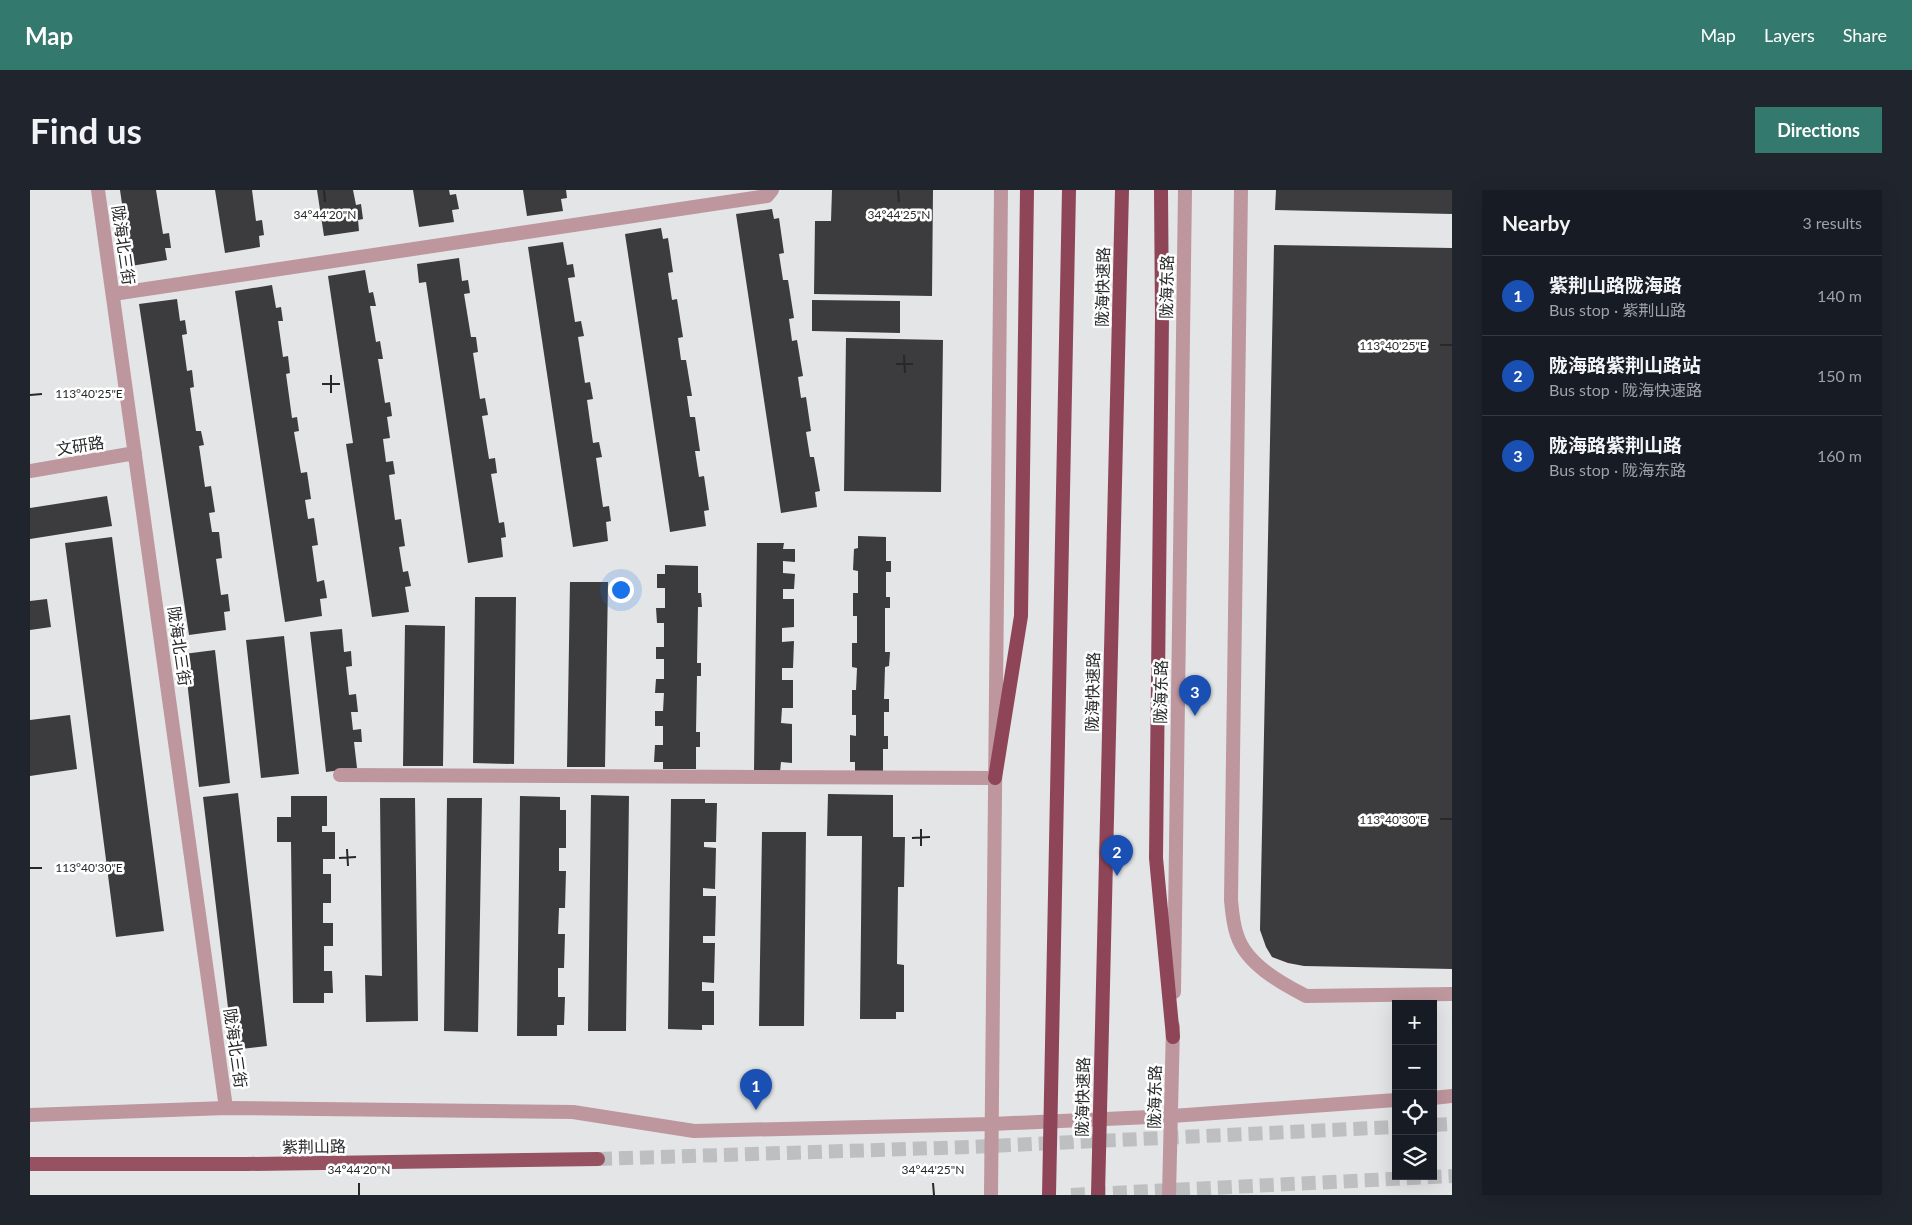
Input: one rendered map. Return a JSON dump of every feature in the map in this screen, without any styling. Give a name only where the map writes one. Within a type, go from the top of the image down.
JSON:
[{"type":"highway","points":[[995,778],[1021,616],[1028,190]]},
{"type":"highway","name":"陇海快速路","points":[[1049,1195],[1069,190]]},
{"type":"highway","name":"陇海快速路","points":[[1098,1195],[1122,190]]},
{"type":"highway","points":[[1161,190],[1162,317],[1156,858],[1173,1037]]},
{"type":"main road","name":"紫荆山路","points":[[30,1164],[247,1164],[598,1159]]},
{"type":"street","name":"陇海北三街","points":[[98,190],[226,1108]]},
{"type":"street","points":[[113,294],[767,196],[772,190]]},
{"type":"street","points":[[991,1195],[1001,190]]},
{"type":"street","name":"陇海东路","points":[[1169,1195],[1172,1116],[1185,190]]},
{"type":"street","points":[[1241,190],[1230,900],[1237,936],[1247,954],[1265,971],[1288,987],[1306,996],[1452,994]]},
{"type":"street","name":"文研路","points":[[30,471],[135,453]]},
{"type":"street","points":[[340,775],[995,778]]},
{"type":"street","points":[[1437,1098],[1452,1096]]},
{"type":"street","points":[[30,1115],[226,1108],[573,1112],[694,1131],[992,1124],[1172,1116],[1392,1100]]},
{"type":"building","points":[[120,190],[156,190],[163,234],[169,233],[171,248],[165,248],[167,260],[131,266]]},
{"type":"building","points":[[215,190],[252,190],[256,221],[262,220],[264,235],[259,236],[260,247],[225,253]]},
{"type":"building","points":[[317,190],[353,190],[356,205],[361,204],[363,219],[358,220],[359,231],[324,236]]},
{"type":"building","points":[[413,190],[449,190],[450,195],[456,194],[459,209],[452,210],[454,222],[419,227]]},
{"type":"building","points":[[523,190],[566,190],[567,198],[561,199],[563,211],[527,216]]},
{"type":"building","points":[[832,190],[933,190],[932,296],[814,294],[815,221],[831,221]]},
{"type":"building","points":[[1276,190],[1452,190],[1452,214],[1275,210]]},
{"type":"building","points":[[772,209],[774,219],[779,218],[784,253],[779,254],[783,280],[788,280],[794,318],[789,319],[792,341],[797,340],[803,376],[798,377],[801,398],[806,397],[811,431],[806,432],[810,457],[814,457],[820,491],[815,492],[817,507],[781,513],[736,214]]},
{"type":"building","points":[[661,228],[663,239],[668,238],[673,272],[668,273],[672,300],[677,299],[683,337],[678,338],[681,360],[686,360],[692,396],[687,396],[690,417],[695,417],[700,451],[695,451],[699,477],[704,476],[709,510],[704,511],[706,526],[670,532],[625,234]]},
{"type":"building","points":[[563,242],[567,265],[573,264],[575,277],[568,278],[575,322],[581,321],[584,336],[578,337],[585,383],[590,382],[593,399],[587,400],[593,443],[599,442],[602,457],[596,458],[603,507],[609,506],[611,521],[606,522],[608,541],[573,547],[528,247]]},
{"type":"building","points":[[1274,245],[1452,248],[1452,969],[1304,966],[1288,963],[1272,957],[1260,930]]},
{"type":"building","points":[[459,258],[462,281],[468,280],[470,293],[464,294],[471,337],[476,337],[478,352],[473,353],[480,399],[485,398],[488,415],[482,416],[489,459],[495,458],[497,473],[491,474],[499,523],[504,522],[506,537],[501,538],[503,557],[468,563],[426,282],[419,283],[417,264]]},
{"type":"building","points":[[365,270],[369,293],[373,292],[376,306],[370,306],[376,342],[380,341],[383,359],[378,359],[385,403],[390,402],[392,416],[387,417],[390,438],[383,439],[386,462],[393,461],[395,474],[389,475],[395,520],[401,519],[405,546],[399,547],[403,572],[408,571],[411,586],[405,587],[409,612],[372,617],[346,444],[353,443],[328,276]]},
{"type":"building","points":[[272,285],[276,308],[281,307],[283,321],[278,321],[283,357],[288,356],[290,373],[286,374],[292,418],[297,417],[299,431],[294,432],[301,473],[307,472],[311,499],[305,500],[308,519],[314,518],[318,545],[312,546],[317,582],[324,580],[327,598],[320,599],[322,616],[285,622],[235,291]]},
{"type":"building","points":[[177,299],[180,321],[185,320],[187,334],[182,335],[187,371],[192,370],[194,387],[190,388],[196,431],[201,431],[204,445],[199,446],[205,487],[211,486],[215,512],[209,513],[212,532],[219,532],[222,558],[216,559],[221,595],[228,594],[230,611],[224,612],[226,630],[189,635],[139,304]]},
{"type":"building","points":[[812,300],[900,301],[900,333],[812,331]]},
{"type":"building","points":[[846,338],[943,340],[941,492],[844,491]]},
{"type":"building","points":[[107,496],[112,526],[30,539],[30,508]]},
{"type":"building","points":[[858,536],[886,537],[886,561],[891,561],[891,572],[886,572],[886,597],[890,597],[890,608],[885,608],[885,652],[890,652],[889,666],[885,667],[884,699],[889,699],[889,712],[884,712],[884,736],[888,736],[888,749],[883,749],[883,772],[855,771],[855,762],[850,762],[850,735],[856,736],[856,715],[852,715],[852,690],[856,690],[857,668],[852,667],[852,643],[857,643],[857,616],[853,616],[853,593],[858,593],[858,571],[853,570],[854,549],[858,548]]},
{"type":"building","points":[[112,537],[164,931],[116,937],[65,543]]},
{"type":"building","points":[[757,543],[784,543],[783,549],[795,549],[795,562],[783,561],[783,573],[795,574],[794,589],[783,589],[783,599],[794,599],[794,627],[782,628],[782,642],[794,641],[793,668],[782,668],[782,680],[793,680],[793,708],[782,708],[781,723],[792,724],[792,763],[781,762],[780,772],[754,771]]},
{"type":"building","points":[[665,565],[698,566],[698,593],[701,593],[702,607],[698,607],[697,663],[701,663],[701,676],[697,676],[696,732],[700,732],[700,747],[696,747],[696,769],[663,769],[663,762],[654,762],[655,745],[663,745],[663,726],[655,726],[655,711],[663,711],[664,693],[655,693],[656,679],[664,679],[664,659],[656,659],[656,647],[664,647],[664,623],[657,623],[656,608],[665,608],[665,588],[657,588],[657,574],[665,574]]},
{"type":"building","points":[[570,582],[608,582],[605,767],[567,767]]},
{"type":"building","points":[[475,597],[516,597],[514,764],[473,763]]},
{"type":"building","points":[[47,599],[51,627],[30,630],[30,601]]},
{"type":"building","points":[[405,625],[445,626],[443,766],[403,766]]},
{"type":"building","points":[[342,629],[344,652],[351,651],[352,666],[346,667],[349,695],[356,694],[358,712],[351,712],[353,730],[361,729],[362,742],[354,742],[357,768],[326,772],[310,632]]},
{"type":"building","points":[[284,636],[299,774],[261,778],[246,640]]},
{"type":"building","points":[[215,650],[230,783],[199,787],[184,654]]},
{"type":"building","points":[[70,715],[77,769],[30,776],[30,720]]},
{"type":"building","points":[[238,793],[267,1046],[233,1050],[203,797]]},
{"type":"building","points":[[828,794],[893,795],[893,837],[905,837],[904,887],[898,887],[897,964],[904,965],[904,1012],[896,1012],[896,1019],[860,1019],[862,836],[827,836]]},
{"type":"building","points":[[591,795],[629,796],[626,1031],[588,1031]]},
{"type":"building","points":[[291,796],[327,796],[327,826],[322,826],[322,832],[335,832],[335,859],[323,859],[323,874],[331,874],[331,903],[323,903],[323,923],[333,923],[333,946],[324,946],[324,971],[332,971],[333,993],[324,993],[324,1003],[293,1003],[291,842],[277,842],[277,817],[291,817]]},
{"type":"building","points":[[520,796],[560,797],[560,810],[566,810],[566,848],[559,848],[559,871],[566,871],[565,908],[559,908],[558,934],[565,934],[564,968],[558,968],[558,997],[565,997],[564,1025],[557,1025],[557,1036],[517,1036]]},
{"type":"building","points":[[380,798],[415,798],[418,1021],[366,1022],[365,975],[382,976]]},
{"type":"building","points":[[447,798],[482,798],[478,1032],[444,1031]]},
{"type":"building","points":[[671,799],[705,799],[705,803],[717,803],[716,842],[704,842],[704,847],[716,848],[715,889],[703,888],[703,896],[716,896],[715,936],[703,936],[703,943],[715,943],[714,983],[702,982],[702,991],[714,991],[714,1025],[702,1025],[702,1030],[668,1029]]},
{"type":"building","points":[[762,832],[806,832],[804,1026],[759,1026]]},
{"type":"tunnel","points":[[1437,1125],[1452,1124]]},
{"type":"tunnel","points":[[598,1159],[969,1147],[1392,1127]]},
{"type":"tunnel","points":[[1071,1195],[1452,1176]]},
{"type":"place","name":"陇海路紫荆山路","points":[[1195,716]]},
{"type":"place","name":"陇海路紫荆山路站","points":[[1117,876]]},
{"type":"place","name":"紫荆山路陇海路","points":[[756,1110]]}]
